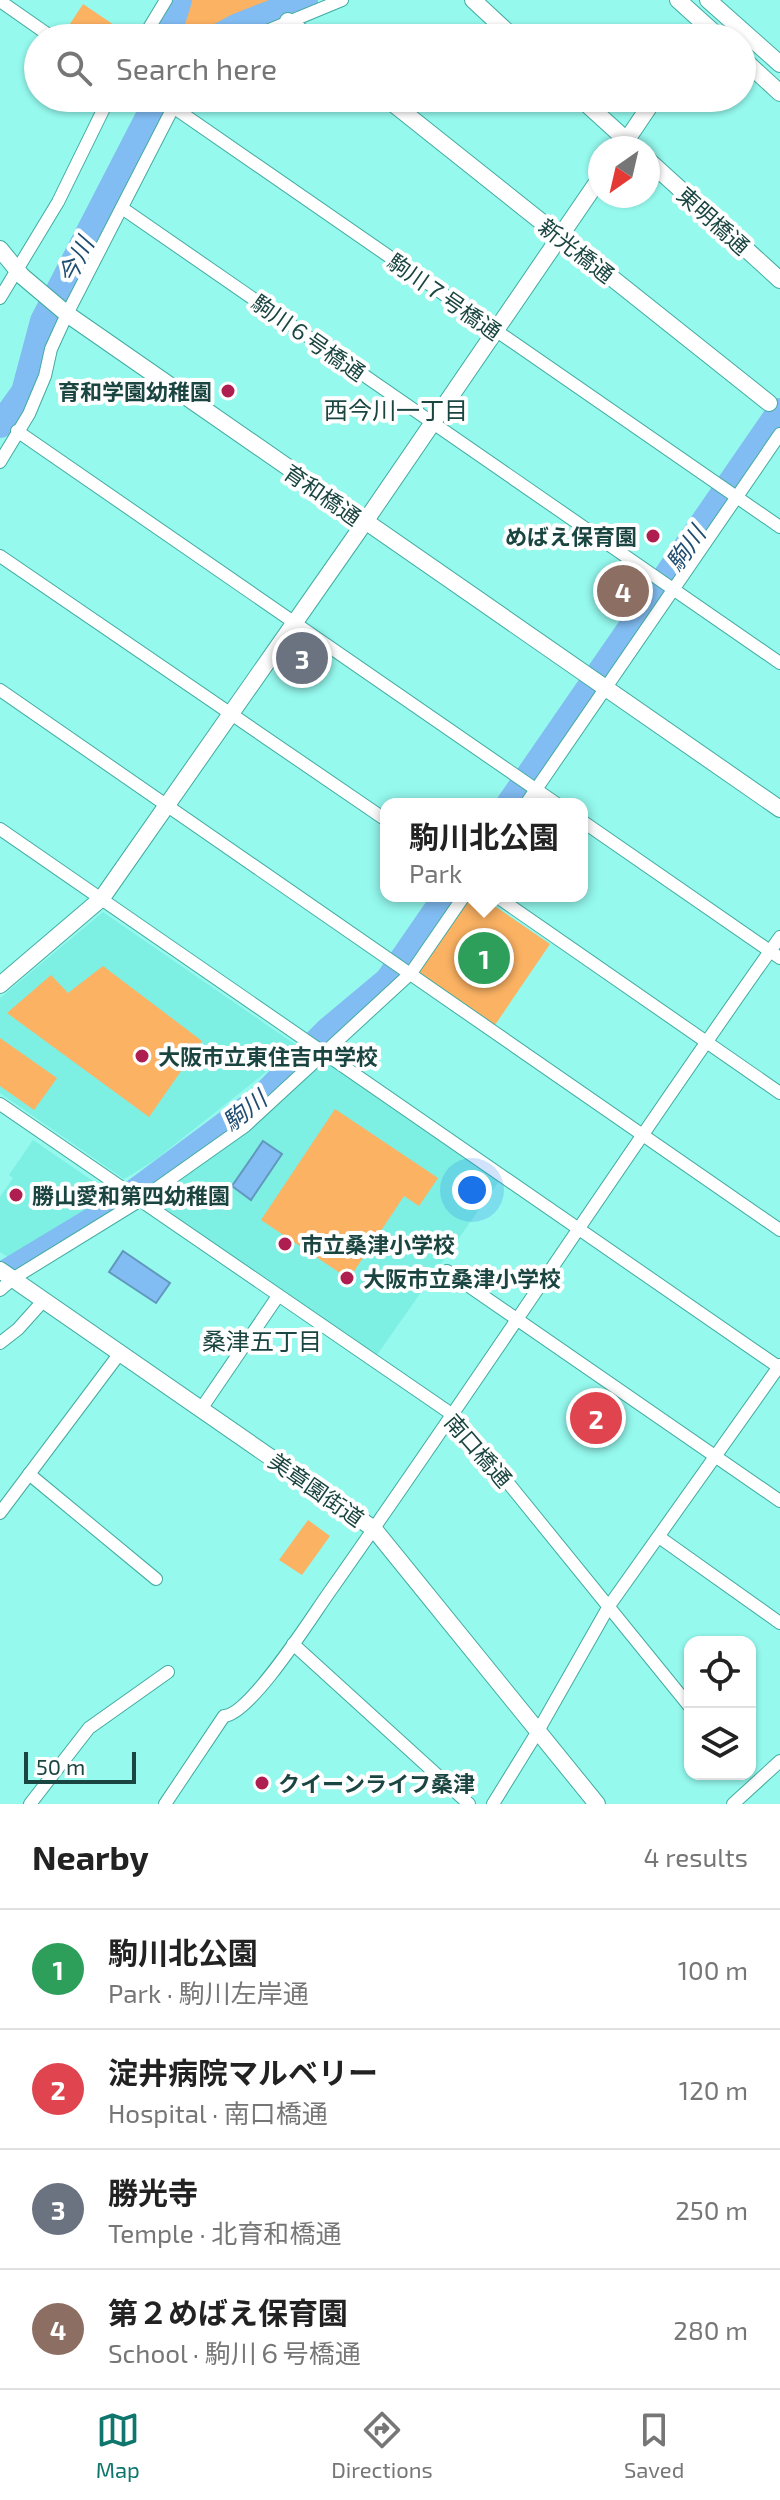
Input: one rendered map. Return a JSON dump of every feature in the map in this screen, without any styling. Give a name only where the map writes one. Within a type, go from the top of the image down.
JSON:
[{"type":"street","points":[[151,24],[166,0]]},
{"type":"street","points":[[281,24],[342,0]]},
{"type":"street","points":[[473,0],[499,24]]},
{"type":"street","points":[[678,0],[695,24]]},
{"type":"street","points":[[0,1],[33,24]]},
{"type":"street","points":[[705,24],[715,3],[737,24]]},
{"type":"street","points":[[288,21],[292,24]]},
{"type":"street","points":[[756,41],[780,64]]},
{"type":"street","points":[[756,71],[780,93]]},
{"type":"street","points":[[0,298],[19,272],[58,202],[102,112]]},
{"type":"street","points":[[0,462],[45,376],[64,312],[171,112]]},
{"type":"street","name":"駒川７号橋通","points":[[189,112],[495,331],[734,496]]},
{"type":"street","name":"新光橋通","points":[[404,112],[774,407]]},
{"type":"street","points":[[594,112],[618,136]]},
{"type":"street","points":[[632,136],[647,112]]},
{"type":"street","name":"東明橋通","points":[[660,171],[780,280]]},
{"type":"street","points":[[0,985],[102,898],[588,195]]},
{"type":"street","name":"駒川６号橋通","points":[[122,208],[671,588]]},
{"type":"street","points":[[0,249],[19,272]]},
{"type":"street","name":"育和橋通","points":[[19,272],[64,312],[603,688]]},
{"type":"street","points":[[18,431],[549,798]]},
{"type":"street","points":[[529,798],[734,496],[780,434]]},
{"type":"street","points":[[734,496],[780,527]]},
{"type":"street","points":[[0,556],[380,816]]},
{"type":"street","points":[[671,588],[780,663]]},
{"type":"street","points":[[603,688],[780,809]]},
{"type":"street","points":[[0,690],[780,1230]]},
{"type":"street","points":[[588,825],[775,955]]},
{"type":"street","points":[[0,829],[780,1367],[609,1606],[493,1804]]},
{"type":"street","points":[[0,1290],[7,1274],[137,1199],[245,1126],[409,972],[460,902]]},
{"type":"street","points":[[505,902],[780,1093]]},
{"type":"street","points":[[165,1804],[224,1716],[232,1716],[247,1705],[293,1644],[453,1415],[514,1320],[642,1134],[707,1042],[775,955],[780,937]]},
{"type":"street","name":"南口橋通","points":[[0,1104],[453,1415],[684,1700]]},
{"type":"street","points":[[447,1271],[780,1501]]},
{"type":"street","name":"美章園街道","points":[[7,1274],[374,1529],[597,1804]]},
{"type":"street","points":[[201,1409],[278,1296]]},
{"type":"street","points":[[0,1343],[18,1329],[44,1300]]},
{"type":"street","points":[[0,1513],[120,1353]]},
{"type":"street","points":[[29,1474],[156,1579]]},
{"type":"street","points":[[659,1537],[780,1623]]},
{"type":"street","points":[[293,1644],[469,1804]]},
{"type":"street","points":[[30,1804],[89,1728],[168,1672]]},
{"type":"street","points":[[756,1775],[780,1761]]},
{"type":"street","points":[[733,1804],[748,1780]]},
{"type":"shaded area","points":[[191,0],[277,0],[221,24],[181,24]]},
{"type":"shaded area","points":[[83,4],[113,24],[70,24]]},
{"type":"shaded area","points":[[466,902],[489,902],[550,944],[495,1025],[418,972]]},
{"type":"shaded area","name":"大阪市立東住吉中学校","points":[[103,912],[296,1045],[155,1160],[124,1179],[0,1093],[0,998]]},
{"type":"shaded area","points":[[103,966],[202,1041],[149,1117],[7,1013],[51,975],[68,993]]},
{"type":"shaded area","points":[[0,1038],[57,1078],[34,1110],[0,1086]]},
{"type":"shaded area","name":"大阪市立桑津小学校","points":[[327,1063],[499,1181],[377,1355],[150,1200],[318,1064]]},
{"type":"shaded area","points":[[335,1109],[438,1178],[419,1206],[404,1196],[349,1279],[261,1220]]},
{"type":"shaded area","points":[[33,1140],[112,1194],[8,1257],[0,1252],[0,1197],[13,1178],[9,1175]]},
{"type":"shaded area","points":[[308,1520],[330,1536],[302,1575],[279,1560]]},
{"type":"water","points":[[263,1141],[282,1154],[251,1200],[232,1186]]},
{"type":"water","points":[[123,1251],[170,1283],[156,1303],[109,1272]]},
{"type":"waterway","points":[[171,24],[179,0]]},
{"type":"waterway","name":"今川","points":[[243,24],[305,0]]},
{"type":"waterway","name":"今川","points":[[0,425],[24,392],[43,321],[151,112]]},
{"type":"waterway","name":"駒川","points":[[513,798],[780,411]]},
{"type":"waterway","name":"駒川","points":[[0,1276],[113,1208],[261,1098],[327,1031],[388,980],[442,902]]},
{"type":"place","name":"育和学園幼稚園","points":[[228,391]]},
{"type":"place","name":"めばえ保育園","points":[[653,536]]},
{"type":"place","name":"第２めばえ保育園","points":[[623,591]]},
{"type":"place","name":"勝光寺","points":[[302,658]]},
{"type":"place","name":"駒川北公園","points":[[484,958]]},
{"type":"place","name":"大阪市立東住吉中学校","points":[[142,1056]]},
{"type":"place","name":"勝山愛和第四幼稚園","points":[[16,1195]]},
{"type":"place","name":"市立桑津小学校","points":[[285,1244]]},
{"type":"place","name":"大阪市立桑津小学校","points":[[347,1278]]},
{"type":"place","name":"淀井病院マルベリー","points":[[596,1418]]},
{"type":"place","name":"クイーンライフ桑津","points":[[262,1783]]},
{"type":"district","name":"西今川一丁目","points":[[396,409]]},
{"type":"district","name":"桑津五丁目","points":[[262,1340]]}]
